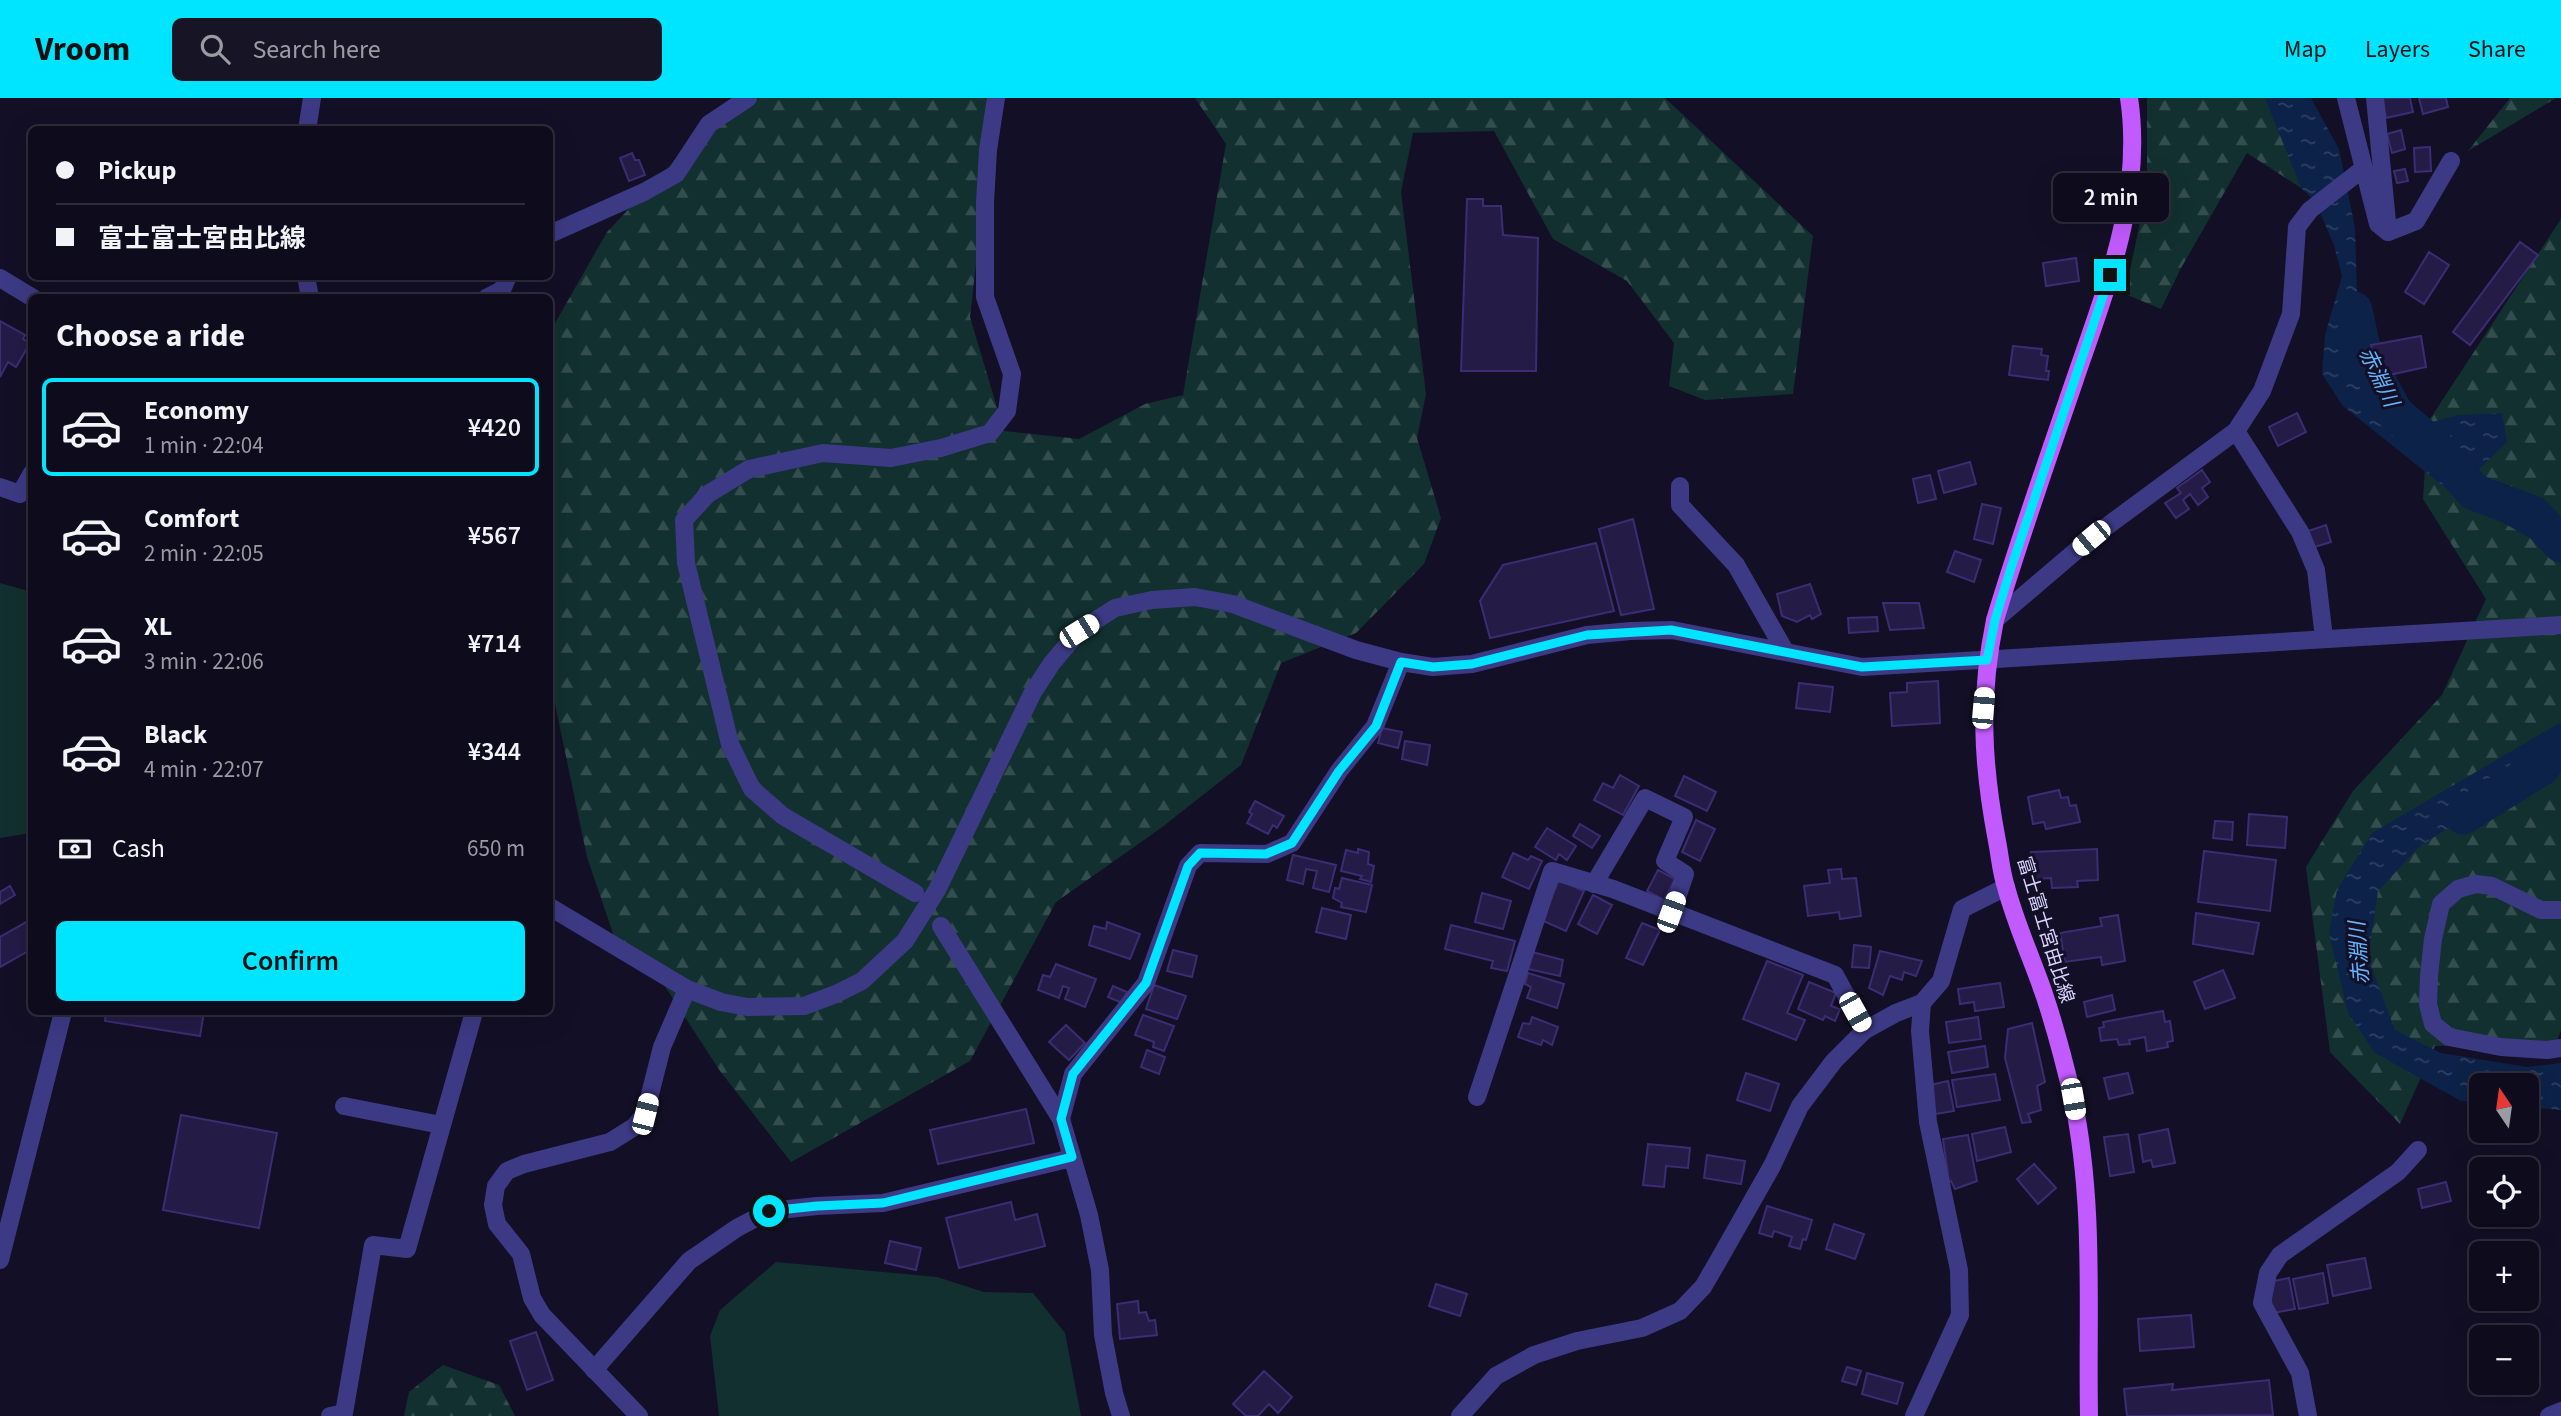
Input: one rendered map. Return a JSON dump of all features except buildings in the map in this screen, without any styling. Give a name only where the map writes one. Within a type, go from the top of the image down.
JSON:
[{"type":"main road","name":"富士富士宮由比線","points":[[2089,1416],[2088,1203],[2082,1152],[2073,1099],[2046,999],[2006,887],[1990,804],[1984,755],[1983,708],[1987,660],[1995,620],[2110,275],[2126,209],[2133,165],[2133,123],[2129,98]]},
{"type":"street","points":[[308,126],[312,98]]},
{"type":"street","points":[[553,233],[644,192],[676,174],[709,124],[748,98]]},
{"type":"street","points":[[915,892],[783,816],[752,789],[730,744],[686,563],[684,520],[708,494],[748,469],[823,453],[891,458],[941,448],[990,433],[1007,411],[1012,374],[985,297],[985,202],[988,150],[996,98]]},
{"type":"street","points":[[2346,98],[2358,172],[2378,224],[2388,232]]},
{"type":"street","points":[[2375,98],[2388,232]]},
{"type":"street","points":[[2388,232],[2416,222],[2451,161]]},
{"type":"street","points":[[1995,620],[2091,538],[2236,431],[2263,391],[2291,314],[2297,228],[2310,210],[2358,172]]},
{"type":"street","points":[[0,278],[28,295]]},
{"type":"street","points":[[493,294],[502,289],[506,280]]},
{"type":"street","points":[[2236,431],[2300,532],[2316,570],[2324,638]]},
{"type":"street","points":[[0,487],[20,494],[28,480]]},
{"type":"street","points":[[1679,486],[1680,505],[1736,565],[1786,652]]},
{"type":"street","points":[[553,909],[687,989],[721,1002],[747,1007],[804,1006],[862,981],[905,941],[937,890],[1033,692],[1052,663],[1079,631],[1115,608],[1152,600],[1195,597],[1233,604],[1356,650],[1433,667],[1472,664],[1587,635],[1631,631],[1671,630],[1862,667],[2561,625]]},
{"type":"street","points":[[1061,1119],[1073,1074],[1146,983],[1188,866],[1200,853],[1266,854],[1292,843],[1339,771],[1376,726],[1401,662]]},
{"type":"street","points":[[1594,884],[1645,798],[1684,817],[1665,860],[1685,874],[1671,912]]},
{"type":"street","points":[[1477,1097],[1552,871],[1671,912],[1835,975],[1866,1030]]},
{"type":"street","points":[[2561,910],[2541,910],[2491,886],[2476,884],[2458,889],[2441,905],[2429,976],[2428,1004],[2433,1024],[2449,1037],[2501,1046],[2547,1050],[2561,1048]]},
{"type":"street","points":[[1460,1416],[1496,1376],[1534,1355],[1577,1340],[1642,1328],[1680,1311],[1703,1287],[1772,1166],[1800,1106],[1834,1061],[1866,1030],[1896,1013],[1922,1003],[1941,981],[1962,909],[2006,887]]},
{"type":"street","points":[[941,926],[1061,1119],[1089,1215],[1100,1270],[1103,1335],[1121,1416]]},
{"type":"street","points":[[639,1416],[542,1315],[532,1298],[522,1254],[497,1224],[494,1205],[496,1186],[507,1171],[524,1164],[610,1142],[634,1127],[645,1114],[662,1047],[687,989]]},
{"type":"street","points":[[1914,1416],[1960,1315],[1959,1270],[1928,1122],[1920,1031],[1922,1003]]},
{"type":"street","points":[[0,1260],[62,1015]]},
{"type":"street","points":[[330,1416],[344,1413],[373,1245],[407,1249],[473,1015]]},
{"type":"street","points":[[344,1106],[441,1125]]},
{"type":"street","points":[[2308,1416],[2300,1373],[2262,1303],[2268,1273],[2280,1255],[2399,1172],[2418,1150]]},
{"type":"street","points":[[594,1370],[689,1261],[737,1228],[769,1211],[883,1203],[1072,1157]]},
{"type":"street","points":[[2549,1416],[2561,1411]]},
{"type":"green space","points":[[750,98],[998,98],[991,133],[970,317],[1004,431],[1079,439],[1145,404],[1183,395],[1226,144],[1195,98],[1665,98],[1813,236],[1793,394],[1705,400],[1669,386],[1674,343],[1627,281],[1553,239],[1494,131],[1413,133],[1401,192],[1426,394],[1417,438],[1441,518],[1424,564],[1356,633],[1281,663],[1241,765],[1161,828],[1056,902],[970,1061],[791,1162],[720,1071],[655,971],[616,942],[587,857],[553,694],[553,327],[607,232],[709,124]]},
{"type":"green space","points":[[2147,98],[2307,98],[2339,160],[2301,188],[2247,153],[2181,268],[2161,309],[2125,294],[2147,189]]},
{"type":"green space","points":[[2510,98],[2556,98],[2468,151]]},
{"type":"green space","points":[[2561,219],[2561,1030],[2556,1044],[2435,1046],[2400,1124],[2330,1052],[2306,867],[2353,791],[2442,695],[2486,599],[2423,499],[2428,422]]},
{"type":"green space","points":[[0,583],[28,591],[28,833],[0,838]]},
{"type":"green space","points":[[776,1262],[937,1277],[984,1292],[1033,1293],[1065,1333],[1081,1416],[719,1416],[710,1336],[720,1310]]},
{"type":"green space","points":[[443,1365],[499,1385],[515,1416],[404,1416],[409,1392]]},
{"type":"water","points":[[2265,98],[2311,98],[2339,149],[2355,228],[2357,293],[2367,383],[2401,430],[2459,415],[2502,413],[2507,442],[2470,478],[2561,531],[2561,558],[2453,494],[2343,406],[2322,374],[2325,335],[2342,276],[2334,245],[2315,201],[2301,188]]},
{"type":"water","points":[[2561,722],[2561,754],[2419,847],[2378,891],[2368,958],[2395,1030],[2441,1053],[2527,1067],[2561,1063],[2561,1110],[2539,1108],[2539,1073],[2469,1073],[2469,1101],[2461,1101],[2375,1053],[2348,1013],[2329,933],[2337,890],[2372,833]]},
{"type":"waterway","name":"赤淵川","points":[[2354,310],[2364,357],[2395,413],[2438,450],[2474,492],[2533,514],[2561,544]]},
{"type":"waterway","name":"赤淵川","points":[[2463,816],[2542,767],[2549,755],[2561,747]]},
{"type":"route","points":[[769,1211],[883,1203],[1072,1157],[1061,1119],[1073,1074],[1146,983],[1188,866],[1200,853],[1266,854],[1292,843],[1339,771],[1376,726],[1401,662],[1433,667],[1472,664],[1587,635],[1671,630],[1862,667],[1987,660],[1995,620],[2011,568],[2110,275]]}]
